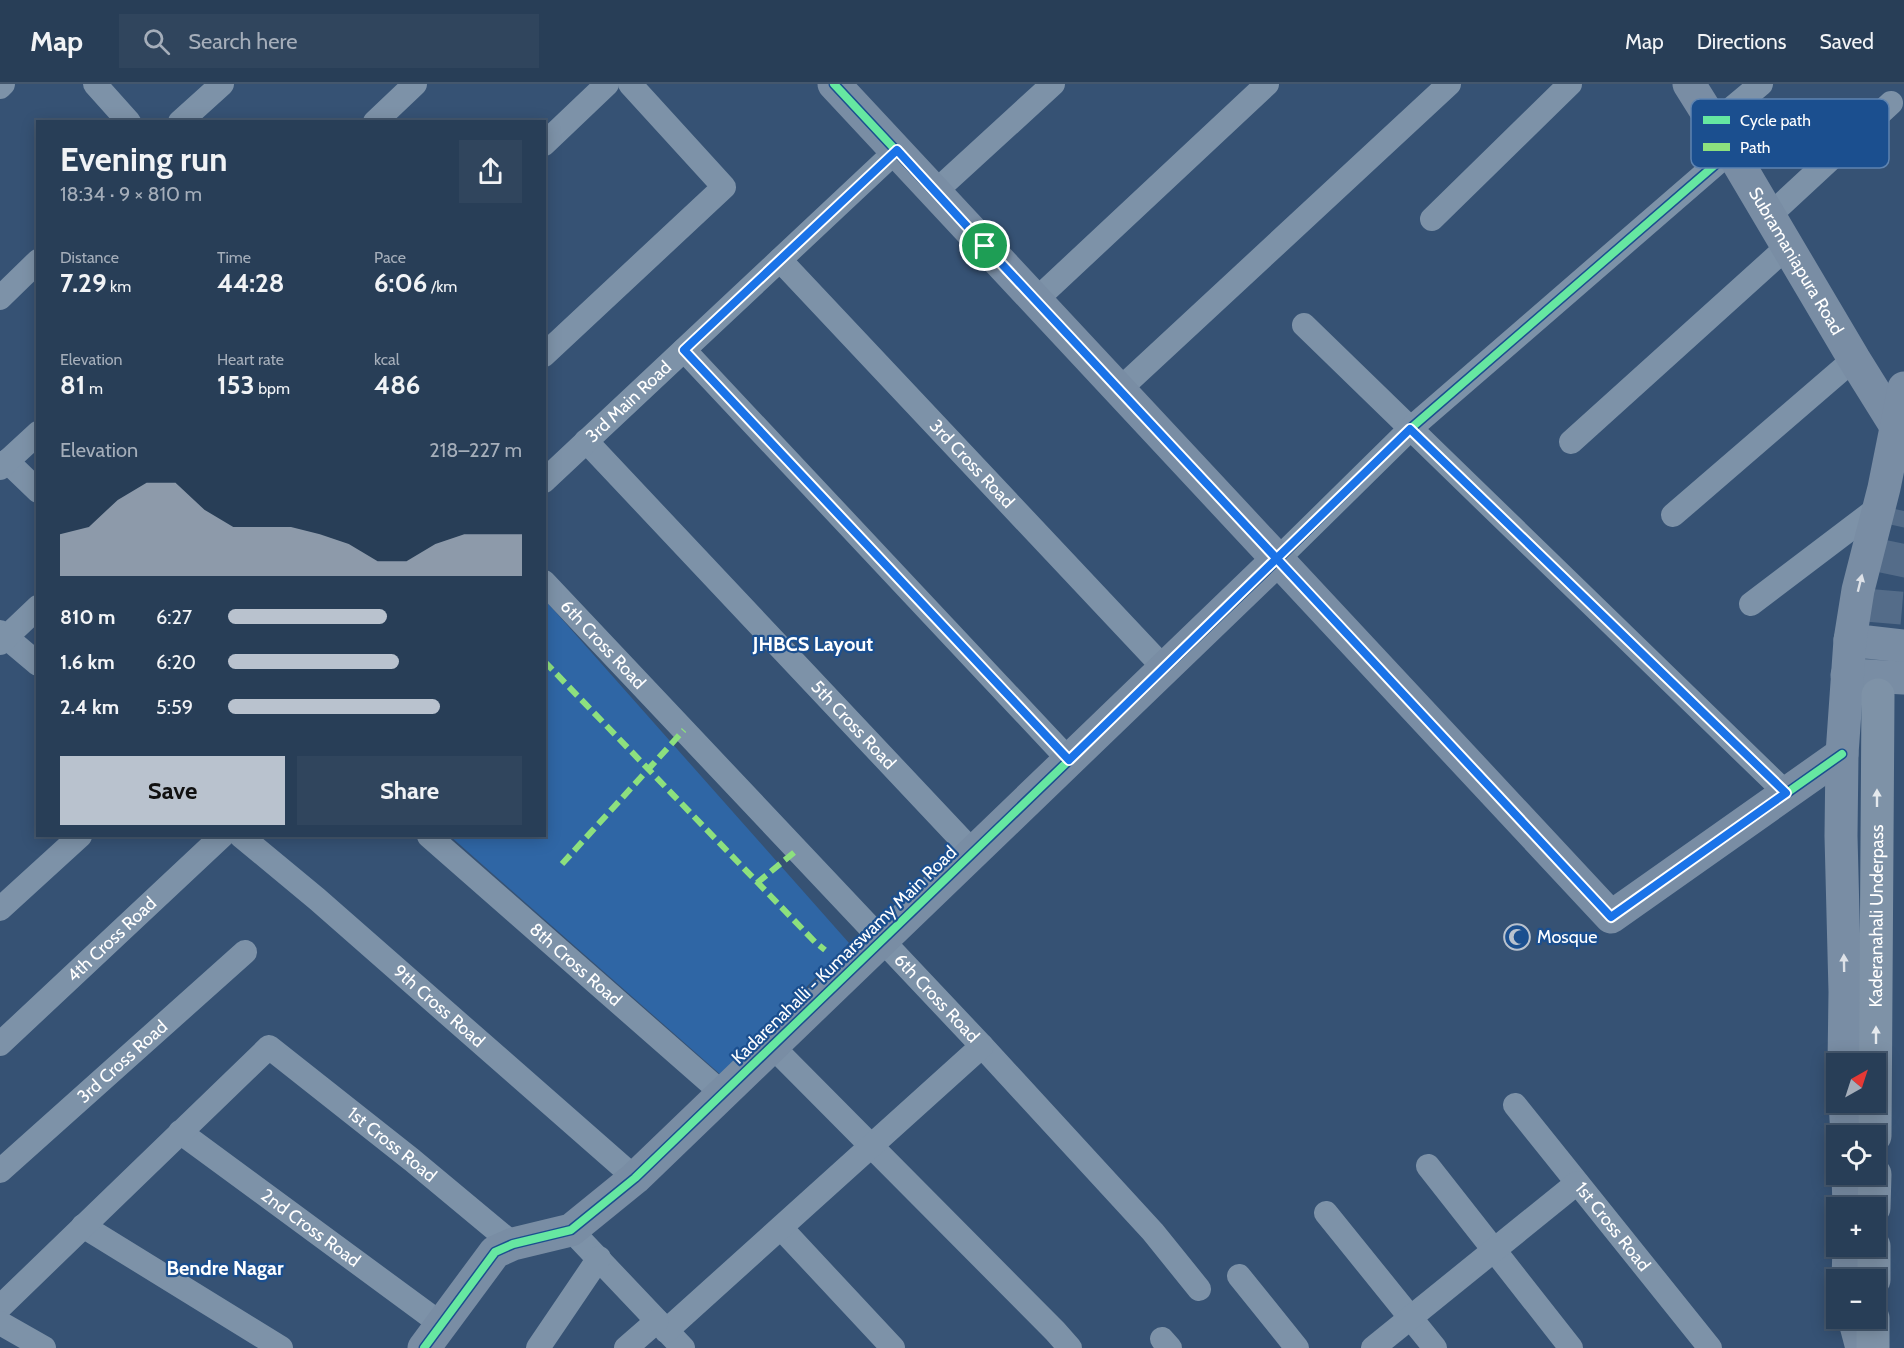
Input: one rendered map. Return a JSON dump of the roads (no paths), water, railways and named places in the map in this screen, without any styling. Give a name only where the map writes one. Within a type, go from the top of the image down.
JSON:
[{"type":"highway","name":"Kaderanahali Underpass","points":[[1875,1125],[1891,686]]},
{"type":"highway","points":[[1873,1348],[1874,1329]]},
{"type":"street","points":[[0,87],[3,84]]},
{"type":"street","points":[[95,84],[127,120]]},
{"type":"street","points":[[182,120],[222,84]]},
{"type":"street","points":[[377,120],[415,84]]},
{"type":"street","points":[[546,142],[607,84]]},
{"type":"street","points":[[546,352],[724,187],[630,84]]},
{"type":"street","points":[[935,192],[1053,84]]},
{"type":"street","points":[[1036,300],[1267,84]]},
{"type":"street","points":[[1119,390],[1449,84]]},
{"type":"street","points":[[1432,219],[1570,84]]},
{"type":"street","name":"Subramaniapura Road","points":[[1689,84],[1698,99]]},
{"type":"street","points":[[1743,99],[1761,84]]},
{"type":"street","points":[[842,86],[935,192],[1611,917],[1842,754]]},
{"type":"street","name":"3rd Main Road","points":[[546,479],[897,150]]},
{"type":"street","points":[[1277,560],[1410,429],[1711,168]]},
{"type":"street","name":"Subramaniapura Road","points":[[1741,168],[1900,433]]},
{"type":"street","points":[[1769,216],[1821,168]]},
{"type":"street","points":[[1571,442],[1787,247]]},
{"type":"street","name":"3rd Cross Road","points":[[780,260],[1164,668]]},
{"type":"street","points":[[0,298],[36,263]]},
{"type":"street","points":[[1304,325],[1786,793]]},
{"type":"street","points":[[684,350],[1069,760]]},
{"type":"street","points":[[1673,516],[1854,359]]},
{"type":"street","points":[[1844,1053],[1842,754],[1850,640],[1858,590],[1900,433],[1904,388]]},
{"type":"street","points":[[36,435],[3,464],[36,489]]},
{"type":"street","name":"5th Cross Road","points":[[586,441],[973,852]]},
{"type":"street","points":[[1751,604],[1879,507]]},
{"type":"street","name":"Kadarenahalli - Kumarswamy Main Road","points":[[433,1336],[495,1252],[513,1244],[571,1230],[635,1178],[1277,560]]},
{"type":"street","name":"6th Cross Road","points":[[546,584],[982,1046],[1153,1232],[1199,1289]]},
{"type":"street","points":[[36,609],[2,637],[36,662]]},
{"type":"street","points":[[1850,640],[1904,646]]},
{"type":"street","points":[[1847,675],[1891,686]]},
{"type":"street","points":[[0,909],[79,837]]},
{"type":"street","name":"4th Cross Road","points":[[0,1044],[221,837]]},
{"type":"street","name":"9th Cross Road","points":[[242,837],[635,1178]]},
{"type":"street","name":"8th Cross Road","points":[[430,837],[722,1093]]},
{"type":"street","name":"3rd Cross Road","points":[[0,1171],[245,952]]},
{"type":"street","points":[[772,1046],[872,1144],[1070,1348]]},
{"type":"street","points":[[626,1348],[662,1326],[780,1228],[982,1046]]},
{"type":"street","name":"1st Cross Road","points":[[180,1132],[268,1047],[412,1160],[513,1244]]},
{"type":"street","name":"1st Cross Road","points":[[1515,1106],[1710,1348]]},
{"type":"street","points":[[0,1307],[180,1132]]},
{"type":"street","name":"2nd Cross Road","points":[[180,1132],[433,1336]]},
{"type":"street","points":[[1428,1166],[1571,1348]]},
{"type":"street","points":[[1373,1348],[1577,1183]]},
{"type":"street","points":[[1326,1213],[1435,1348]]},
{"type":"street","points":[[83,1226],[281,1348]]},
{"type":"street","points":[[780,1228],[893,1348]]},
{"type":"street","points":[[571,1230],[683,1348]]},
{"type":"street","points":[[538,1348],[599,1258]]},
{"type":"street","points":[[1239,1276],[1297,1348]]},
{"type":"street","points":[[0,1323],[44,1348]]},
{"type":"street","points":[[1857,1329],[1862,1348]]},
{"type":"tunnel","points":[[1880,672],[1887,590],[1904,511]]},
{"type":"place","name":"Mosque","points":[[1517,937]]},
{"type":"district","name":"JHBCS Layout","points":[[813,644]]},
{"type":"district","name":"Bendre Nagar","points":[[225,1268]]}]
